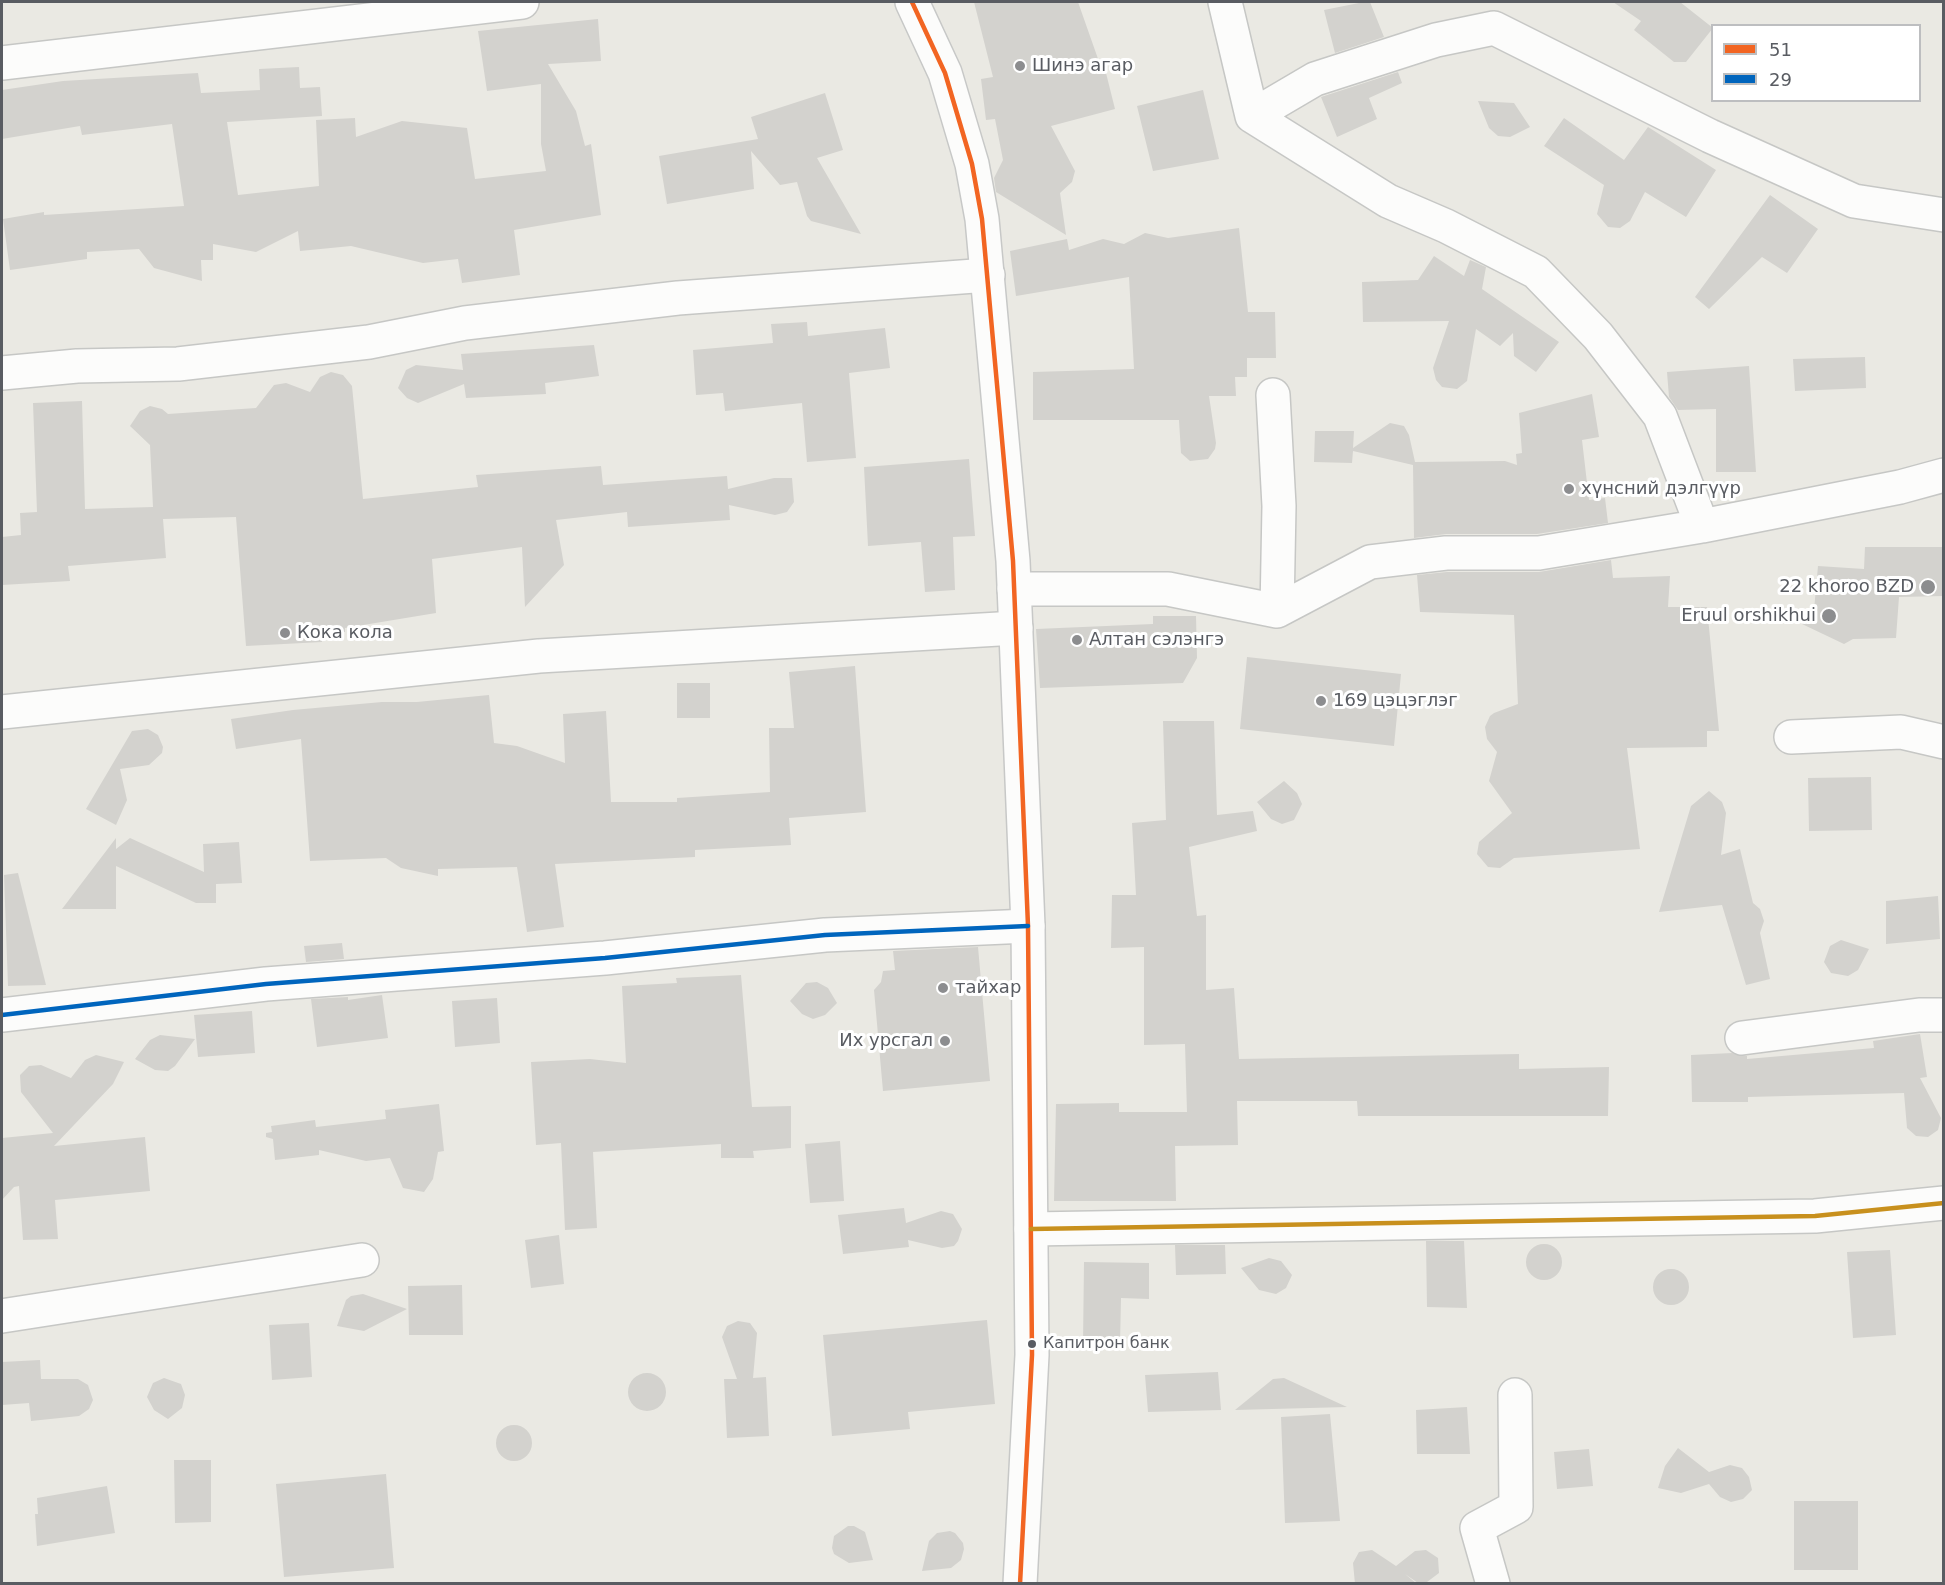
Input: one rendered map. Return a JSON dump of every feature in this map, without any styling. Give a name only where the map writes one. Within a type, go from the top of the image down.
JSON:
[{"type":"street","points":[[2,63],[522,2]]},
{"type":"street","points":[[912,2],[945,73],[972,164],[982,219],[1014,589],[1028,926],[1032,1355],[1020,1584]]},
{"type":"street","points":[[1225,2],[1251,116],[1388,201],[1446,226],[1536,272],[1598,336],[1660,416],[1702,526]]},
{"type":"street","points":[[1251,116],[1315,79],[1436,40],[1494,28],[1710,136],[1854,201],[1944,216]]},
{"type":"street","points":[[2,373],[77,366],[178,364],[369,342],[465,323],[678,297],[988,275]]},
{"type":"street","points":[[1273,395],[1279,506],[1277,611]]},
{"type":"street","points":[[1014,589],[1168,589],[1277,611],[1370,562],[1446,553],[1539,553],[1702,526],[1900,487],[1944,475]]},
{"type":"street","points":[[1900,487],[1944,497]]},
{"type":"street","points":[[2,712],[539,656],[1016,628]]},
{"type":"street","points":[[1791,737],[1901,732],[1944,742]]},
{"type":"street","points":[[2,1015],[266,984],[605,958],[825,935],[1028,926]]},
{"type":"street","points":[[1742,1038],[1919,1015],[1944,1015]]},
{"type":"street","points":[[1031,1229],[1815,1216],[1944,1203]]},
{"type":"street","points":[[2,1316],[362,1260]]},
{"type":"street","points":[[1493,1584],[1477,1528],[1516,1507],[1515,1395]]},
{"type":"building","points":[[974,2],[1078,2],[1103,73],[1106,73],[1115,109],[1051,126],[1075,171],[1072,182],[1060,193],[1066,235],[996,192],[994,178],[1003,160],[995,119],[986,120],[981,79],[993,77]]},
{"type":"building","points":[[1370,2],[1384,37],[1335,53],[1324,10]]},
{"type":"building","points":[[1613,2],[1680,2],[1711,26],[1711,31],[1686,62],[1674,62],[1634,30],[1641,21]]},
{"type":"building","points":[[598,19],[601,61],[548,64],[576,111],[585,146],[591,144],[601,215],[514,230],[520,275],[462,283],[458,259],[423,263],[351,246],[300,251],[298,231],[256,252],[213,244],[213,260],[201,260],[202,281],[154,268],[139,249],[87,252],[87,259],[10,270],[3,219],[44,212],[44,215],[184,206],[172,124],[82,135],[80,126],[2,139],[2,90],[63,81],[198,73],[201,93],[260,90],[259,69],[299,67],[300,88],[320,87],[322,116],[227,122],[238,195],[319,186],[316,120],[355,118],[356,137],[402,121],[467,128],[475,179],[546,171],[541,144],[541,84],[487,91],[478,31]]},
{"type":"building","points":[[1398,72],[1402,83],[1369,98],[1377,119],[1337,137],[1321,97]]},
{"type":"building","points":[[1203,90],[1219,159],[1153,171],[1137,106]]},
{"type":"building","points":[[825,93],[843,150],[817,158],[861,234],[811,221],[807,216],[797,182],[780,185],[751,151],[754,189],[667,204],[659,156],[758,139],[751,117]]},
{"type":"building","points":[[1478,101],[1514,103],[1530,127],[1510,137],[1498,136],[1489,128]]},
{"type":"building","points":[[1564,118],[1624,160],[1648,127],[1716,170],[1686,217],[1645,192],[1630,221],[1620,228],[1608,227],[1597,214],[1604,185],[1544,146]]},
{"type":"building","points":[[1770,195],[1818,229],[1787,273],[1762,257],[1709,309],[1695,297]]},
{"type":"building","points":[[1239,228],[1248,312],[1275,312],[1276,358],[1247,358],[1247,377],[1235,377],[1236,396],[1209,396],[1216,443],[1208,459],[1190,461],[1181,453],[1179,420],[1033,420],[1033,372],[1134,369],[1129,277],[1016,296],[1010,251],[1067,239],[1069,250],[1103,239],[1124,244],[1145,233],[1168,238]]},
{"type":"building","points":[[1434,256],[1464,276],[1470,260],[1486,267],[1482,289],[1559,342],[1536,372],[1514,356],[1513,333],[1500,346],[1476,329],[1467,381],[1457,389],[1442,387],[1436,380],[1433,368],[1449,321],[1363,322],[1362,282],[1418,280]]},
{"type":"building","points":[[807,322],[808,336],[885,328],[890,368],[849,373],[856,458],[807,462],[802,403],[725,411],[723,393],[696,395],[693,350],[773,343],[771,324]]},
{"type":"building","points":[[594,345],[599,376],[545,383],[546,394],[466,398],[464,384],[418,403],[407,398],[398,388],[406,370],[416,365],[463,370],[461,354]]},
{"type":"building","points":[[1865,357],[1866,388],[1795,391],[1793,359]]},
{"type":"building","points":[[1749,366],[1756,472],[1716,472],[1716,409],[1678,410],[1669,397],[1667,372]]},
{"type":"building","points":[[331,372],[343,375],[352,386],[363,499],[478,487],[476,475],[601,466],[603,485],[727,476],[728,489],[774,478],[792,478],[794,502],[787,512],[775,515],[729,505],[730,520],[628,527],[627,512],[556,520],[564,565],[525,607],[522,547],[432,559],[436,613],[345,628],[345,632],[321,632],[322,642],[246,646],[236,517],[163,519],[166,558],[68,566],[70,581],[2,585],[2,537],[21,535],[20,513],[37,512],[33,403],[82,401],[85,509],[153,507],[150,445],[130,426],[140,411],[150,406],[162,409],[168,414],[256,408],[274,385],[286,383],[310,392],[320,377]]},
{"type":"building","points":[[1592,394],[1599,437],[1582,440],[1589,500],[1605,498],[1608,523],[1537,534],[1446,534],[1414,538],[1413,465],[1353,451],[1352,463],[1314,462],[1315,431],[1354,431],[1353,448],[1390,423],[1404,426],[1409,435],[1415,462],[1505,461],[1517,465],[1516,454],[1522,453],[1519,413]]},
{"type":"building","points":[[969,459],[975,536],[953,537],[955,590],[925,592],[921,542],[868,546],[864,467]]},
{"type":"building","points":[[1865,547],[1944,547],[1944,596],[1899,597],[1896,638],[1853,639],[1844,644],[1802,624],[1814,610],[1818,566],[1864,569]]},
{"type":"building","points":[[1611,560],[1613,578],[1670,576],[1668,607],[1707,607],[1719,731],[1707,731],[1707,747],[1627,748],[1640,849],[1514,858],[1500,868],[1488,867],[1477,854],[1479,842],[1512,813],[1489,781],[1497,752],[1487,739],[1485,727],[1494,713],[1518,704],[1514,615],[1420,612],[1417,575],[1447,572],[1539,572]]},
{"type":"building","points":[[1153,616],[1196,616],[1197,658],[1183,683],[1040,688],[1036,629],[1153,624]]},
{"type":"building","name":"169 цэцэглэг","points":[[1247,657],[1401,674],[1394,746],[1240,729]]},
{"type":"building","points":[[855,666],[866,812],[789,818],[791,845],[695,850],[695,857],[555,864],[564,927],[527,932],[517,867],[438,869],[438,876],[401,868],[386,858],[310,861],[301,739],[236,749],[231,719],[293,710],[489,695],[494,743],[517,746],[565,763],[563,714],[606,711],[611,802],[677,802],[677,798],[770,792],[769,728],[794,728],[789,672]]},
{"type":"building","points":[[677,683],[710,683],[710,718],[677,718]]},
{"type":"building","points":[[1163,721],[1214,721],[1217,815],[1253,811],[1257,831],[1189,847],[1197,916],[1206,915],[1206,990],[1234,988],[1239,1059],[1519,1054],[1519,1069],[1609,1067],[1608,1116],[1358,1116],[1357,1101],[1237,1101],[1238,1145],[1175,1146],[1176,1201],[1054,1201],[1056,1104],[1119,1103],[1119,1112],[1187,1112],[1185,1044],[1144,1045],[1144,947],[1111,948],[1112,895],[1136,895],[1132,823],[1166,820]]},
{"type":"building","points":[[148,729],[158,735],[163,747],[162,753],[149,765],[120,769],[127,800],[116,825],[86,809],[132,731]]},
{"type":"building","points":[[1871,777],[1872,830],[1809,831],[1808,778]]},
{"type":"building","points":[[1284,781],[1297,793],[1302,804],[1294,820],[1282,824],[1271,819],[1257,802]]},
{"type":"building","points":[[1709,791],[1722,802],[1726,813],[1721,855],[1740,849],[1753,903],[1760,909],[1764,921],[1760,933],[1770,979],[1746,985],[1722,905],[1659,912],[1691,806]]},
{"type":"building","points":[[116,838],[116,849],[130,838],[204,872],[203,844],[239,842],[242,883],[216,884],[216,903],[196,903],[116,866],[116,909],[62,909]]},
{"type":"building","points":[[18,873],[46,985],[8,986],[4,875]]},
{"type":"building","points":[[1938,896],[1940,939],[1886,944],[1886,901]]},
{"type":"building","points":[[1841,940],[1869,949],[1858,970],[1848,976],[1831,973],[1824,962],[1830,946]]},
{"type":"building","points":[[342,943],[344,959],[306,962],[304,946]]},
{"type":"building","points":[[978,947],[990,1081],[883,1091],[874,990],[881,982],[883,971],[895,970],[893,951]]},
{"type":"building","points":[[741,975],[752,1107],[791,1106],[791,1148],[753,1151],[754,1158],[721,1158],[721,1144],[593,1152],[597,1228],[565,1230],[561,1143],[536,1145],[531,1062],[590,1059],[626,1063],[622,986],[677,983],[676,978]]},
{"type":"building","points":[[817,982],[828,988],[837,1003],[825,1015],[813,1019],[802,1014],[790,1001],[806,983]]},
{"type":"building","points":[[382,995],[388,1038],[317,1047],[311,999],[348,997],[348,1000]]},
{"type":"building","points":[[497,998],[500,1043],[455,1047],[452,1001]]},
{"type":"building","points":[[252,1011],[255,1053],[198,1057],[194,1015]]},
{"type":"building","points":[[1920,1034],[1927,1077],[1920,1078],[1941,1118],[1938,1130],[1928,1137],[1916,1136],[1907,1128],[1904,1093],[1748,1097],[1748,1102],[1692,1102],[1691,1055],[1732,1053],[1747,1056],[1747,1059],[1874,1048],[1873,1041]]},
{"type":"building","points":[[160,1035],[195,1039],[175,1066],[168,1071],[155,1070],[135,1059],[150,1040]]},
{"type":"building","points":[[96,1055],[124,1062],[113,1084],[54,1146],[145,1137],[150,1191],[55,1200],[58,1239],[23,1240],[19,1186],[14,1187],[2,1200],[2,1138],[53,1133],[21,1092],[20,1075],[29,1066],[41,1065],[71,1078],[85,1060]]},
{"type":"building","points":[[439,1104],[444,1151],[438,1152],[433,1179],[424,1192],[403,1188],[390,1158],[366,1161],[319,1150],[319,1155],[275,1160],[273,1139],[266,1137],[266,1133],[272,1132],[271,1126],[315,1120],[316,1127],[386,1119],[385,1110]]},
{"type":"building","points":[[840,1141],[844,1201],[810,1203],[805,1144]]},
{"type":"building","points":[[904,1208],[906,1223],[941,1211],[953,1214],[962,1229],[958,1241],[954,1246],[942,1248],[908,1240],[909,1247],[843,1254],[838,1215]]},
{"type":"building","points":[[559,1235],[564,1284],[531,1288],[525,1240]]},
{"type":"building","points":[[1426,1241],[1464,1241],[1467,1308],[1427,1307]]},
{"type":"building","points":[[1544,1244],[1557,1249],[1562,1262],[1557,1275],[1544,1280],[1531,1275],[1526,1262],[1531,1249]]},
{"type":"building","points":[[1175,1245],[1225,1245],[1226,1274],[1176,1275]]},
{"type":"building","points":[[1890,1250],[1896,1335],[1853,1338],[1847,1252]]},
{"type":"building","points":[[1269,1258],[1281,1261],[1292,1275],[1286,1288],[1276,1294],[1259,1290],[1241,1268]]},
{"type":"building","points":[[1084,1262],[1149,1263],[1149,1299],[1121,1298],[1120,1344],[1083,1344]]},
{"type":"building","points":[[1671,1269],[1684,1274],[1689,1287],[1684,1300],[1671,1305],[1658,1300],[1653,1287],[1658,1274]]},
{"type":"building","points":[[462,1285],[463,1335],[409,1335],[408,1286]]},
{"type":"building","points":[[363,1294],[407,1309],[364,1331],[337,1326],[346,1300],[351,1296]]},
{"type":"building","points":[[987,1320],[995,1404],[908,1412],[910,1429],[832,1436],[823,1335]]},
{"type":"building","points":[[738,1321],[750,1323],[757,1333],[753,1378],[766,1377],[769,1436],[727,1438],[724,1379],[737,1379],[722,1337],[727,1326]]},
{"type":"building","points":[[309,1323],[312,1377],[272,1380],[269,1325]]},
{"type":"building","points":[[40,1360],[41,1379],[78,1379],[88,1385],[93,1400],[89,1409],[79,1416],[31,1421],[29,1403],[2,1405],[2,1362]]},
{"type":"building","points":[[1218,1372],[1221,1410],[1148,1412],[1145,1375]]},
{"type":"building","points":[[647,1373],[660,1379],[666,1392],[660,1405],[647,1411],[634,1405],[628,1392],[634,1379]]},
{"type":"building","points":[[164,1378],[181,1384],[185,1395],[182,1408],[168,1419],[154,1410],[147,1397],[153,1383]]},
{"type":"building","points":[[1284,1378],[1347,1407],[1235,1410],[1273,1379]]},
{"type":"building","points":[[1467,1407],[1470,1454],[1417,1454],[1416,1410]]},
{"type":"building","points":[[1330,1414],[1340,1521],[1285,1523],[1281,1417]]},
{"type":"building","points":[[514,1425],[527,1430],[532,1443],[527,1456],[514,1461],[501,1456],[496,1443],[501,1430]]},
{"type":"building","points":[[1678,1448],[1709,1472],[1730,1465],[1742,1468],[1749,1477],[1752,1490],[1743,1499],[1731,1502],[1720,1497],[1709,1484],[1681,1493],[1658,1488],[1665,1466]]},
{"type":"building","points":[[1589,1449],[1593,1486],[1557,1489],[1554,1452]]},
{"type":"building","points":[[174,1460],[211,1460],[211,1522],[175,1523]]},
{"type":"building","points":[[386,1474],[394,1568],[284,1577],[276,1484]]},
{"type":"building","points":[[107,1486],[115,1533],[37,1546],[35,1514],[38,1514],[37,1498]]},
{"type":"building","points":[[1794,1501],[1858,1501],[1858,1570],[1794,1570]]},
{"type":"building","points":[[848,1526],[854,1526],[865,1532],[873,1560],[849,1563],[834,1554],[832,1548],[834,1536]]},
{"type":"building","points":[[950,1531],[955,1533],[963,1543],[961,1560],[951,1568],[922,1571],[929,1541],[937,1533]]},
{"type":"building","points":[[1372,1550],[1396,1566],[1415,1551],[1426,1550],[1438,1558],[1439,1573],[1427,1582],[1418,1583],[1405,1574],[1417,1584],[1355,1584],[1353,1563],[1359,1552]]},
{"type":"transit line","name":"51","points":[[912,2],[945,73],[972,164],[982,219],[1013,561],[1028,926],[1032,1355],[1020,1584]]},
{"type":"transit line","name":"29","points":[[2,1015],[266,984],[605,958],[825,935],[1028,926]]},
{"type":"transit line","points":[[1031,1229],[1815,1216],[1944,1203]]},
{"type":"place","name":"Шинэ агар","points":[[1020,66]]},
{"type":"place","name":"хүнсний дэлгүүр","points":[[1569,489]]},
{"type":"place","name":"22 khoroo BZD","points":[[1928,587]]},
{"type":"place","name":"Eruul orshikhui","points":[[1829,616]]},
{"type":"place","name":"Кока кола","points":[[285,633]]},
{"type":"place","name":"Алтан сэлэнгэ","points":[[1077,640]]},
{"type":"place","name":"169 цэцэглэг","points":[[1321,701]]},
{"type":"place","name":"тайхар","points":[[943,988]]},
{"type":"place","name":"Их урсгал","points":[[945,1041]]},
{"type":"place","name":"Капитрон банк","points":[[1032,1344]]}]
